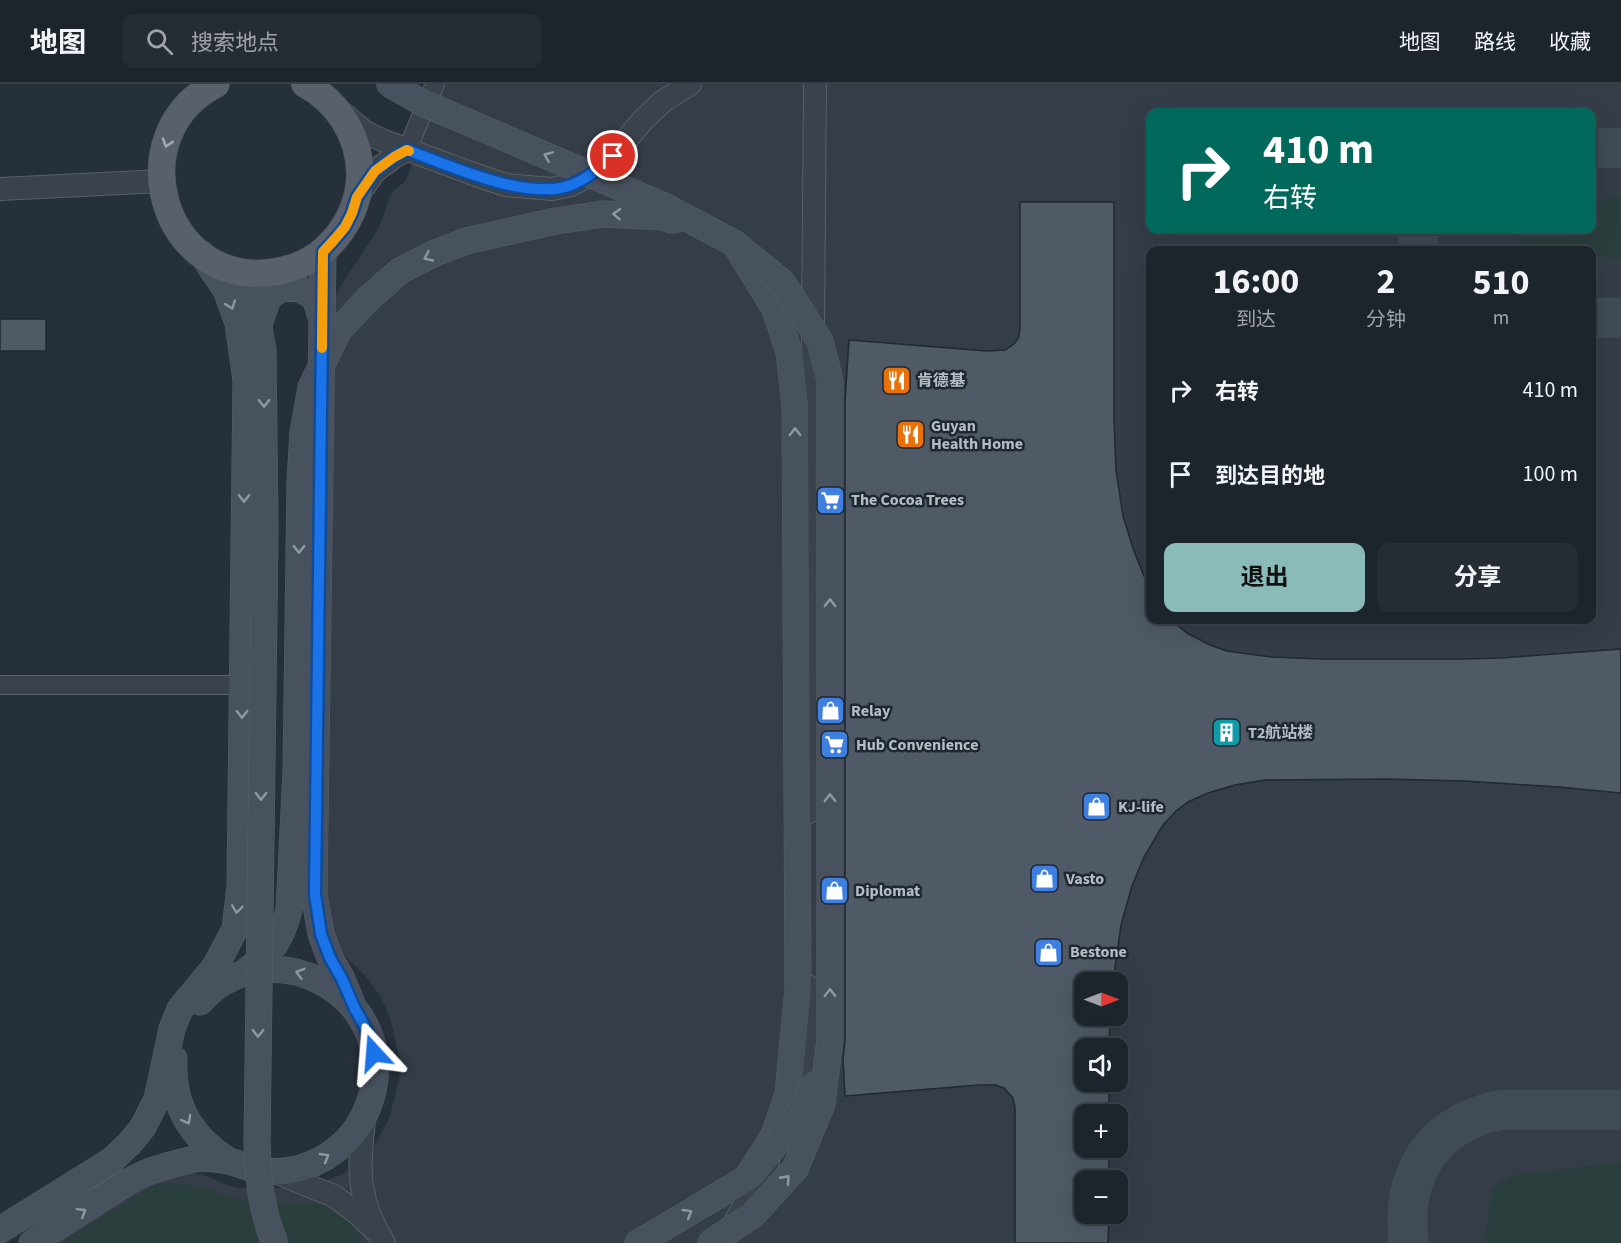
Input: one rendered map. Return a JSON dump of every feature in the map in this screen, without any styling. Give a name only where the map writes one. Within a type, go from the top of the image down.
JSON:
[{"type":"main road","points":[[204,86],[180,114],[166,142],[162,157],[162,181],[166,204],[172,219],[185,238],[202,254],[230,269],[262,273],[294,268],[323,252],[345,227],[357,197],[360,164],[351,132],[344,118],[333,105],[306,84]]},
{"type":"main road","points":[[389,84],[423,103],[664,206],[734,243],[782,282],[820,341],[830,380],[830,1040],[822,1104],[795,1169],[753,1215],[710,1243]]},
{"type":"main road","points":[[323,252],[322,321],[315,894],[321,934],[330,958],[370,1038],[374,1053],[374,1085],[364,1116],[356,1129],[334,1152],[321,1160],[291,1170],[275,1172],[259,1170],[229,1161],[204,1143],[193,1131],[185,1117],[179,1103],[170,1055],[172,1029],[201,1000],[268,955],[283,932],[289,910],[296,772],[300,481],[303,432],[311,387],[339,330],[368,299],[400,271],[433,254],[466,241],[556,221],[603,214],[663,217],[734,243],[775,309],[789,352],[795,405],[798,988],[788,1094],[774,1135],[747,1178]]},
{"type":"main road","points":[[0,1230],[111,1161],[143,1127],[157,1099],[172,1029],[180,1009],[215,967],[235,929],[240,887],[246,380],[238,323],[226,290],[202,254]]},
{"type":"main road","points":[[230,269],[243,285],[252,303],[263,350],[266,528],[257,1142],[262,1201],[275,1243]]},
{"type":"main road","points":[[246,380],[258,324],[268,298],[281,288],[300,289],[315,298],[322,321]]},
{"type":"main road","points":[[227,981],[256,970],[296,972],[318,979],[332,987],[355,1009]]},
{"type":"main road","points":[[173,1072],[178,1041],[184,1026],[201,1000]]},
{"type":"main road","points":[[638,1243],[747,1178],[773,1148],[808,1100],[830,1040]]},
{"type":"main road","points":[[32,1243],[134,1178],[155,1169],[202,1158],[229,1161]]},
{"type":"street","points":[[357,197],[375,171],[407,150],[435,84]]},
{"type":"street","points":[[333,105],[365,132],[407,150],[506,185],[552,189],[571,185],[596,171],[613,156],[643,120],[662,102],[690,84]]},
{"type":"street","points":[[720,1243],[730,1232],[780,1140],[799,1093],[808,1022],[815,84]]},
{"type":"street","points":[[0,189],[162,181]]},
{"type":"street","points":[[0,684],[242,685]]},
{"type":"street","points":[[364,1116],[362,1185],[367,1209],[381,1238]]},
{"type":"street","points":[[275,1172],[334,1196],[358,1214],[381,1238]]},
{"type":"shaded area","points":[[443,84],[1621,84],[1621,1243],[39,1243],[131,1181],[179,1170],[241,1188],[308,1188],[340,1175],[369,1155],[388,1121],[400,1073],[399,1056],[390,1018],[381,997],[368,979],[337,948],[325,906],[333,302],[338,290],[375,234],[390,196],[405,182]]},
{"type":"shaded area","points":[[1621,196],[1621,260],[1596,256],[1596,246],[1543,246],[1520,242],[1518,234],[1596,234],[1596,201]]},
{"type":"shaded area","points":[[1621,1162],[1621,1243],[1485,1243],[1492,1188],[1511,1176]]},
{"type":"shaded area","points":[[170,1183],[191,1185],[251,1203],[311,1203],[330,1206],[346,1216],[364,1243],[60,1243],[154,1185]]},
{"type":"building","name":"T2航站楼","points":[[1020,202],[1114,202],[1116,470],[1123,516],[1146,581],[1146,624],[1176,624],[1187,633],[1227,651],[1271,657],[1462,659],[1621,649],[1621,793],[1465,781],[1265,780],[1208,793],[1188,802],[1163,825],[1144,857],[1132,886],[1121,925],[1114,972],[1074,972],[1074,1026],[1110,1026],[1109,1038],[1074,1038],[1074,1092],[1109,1092],[1109,1104],[1074,1104],[1074,1158],[1109,1158],[1109,1170],[1074,1170],[1074,1224],[1109,1224],[1108,1243],[1015,1243],[1015,1107],[1013,1098],[1004,1088],[995,1085],[979,1085],[845,1096],[843,1059],[845,1040],[845,401],[849,340],[987,351],[1005,350],[1019,337]]},
{"type":"building","points":[[0,319],[46,319],[46,351],[0,351]]},
{"type":"taxiway","points":[[1596,148],[1621,148]]},
{"type":"taxiway","points":[[1418,234],[1419,246]]},
{"type":"taxiway","points":[[1596,318],[1621,318]]},
{"type":"taxiway","points":[[1408,1243],[1408,1206],[1418,1170],[1426,1155],[1450,1131],[1481,1115],[1500,1110],[1621,1110]]},
{"type":"slow traffic","points":[[322,348],[323,252],[345,227],[357,197],[375,171],[394,157],[409,151]]},
{"type":"place","name":"肯德基","points":[[896,381]]},
{"type":"place","name":"Guyan Health Home","points":[[910,435]]},
{"type":"place","name":"The Cocoa Trees","points":[[830,500]]},
{"type":"place","name":"Relay","points":[[830,711]]},
{"type":"place","name":"T2航站楼","points":[[1227,733]]},
{"type":"place","name":"Hub Convenience","points":[[835,745]]},
{"type":"place","name":"KJ-life","points":[[1097,807]]},
{"type":"place","name":"Vasto","points":[[1045,879]]},
{"type":"place","name":"Diplomat","points":[[834,891]]},
{"type":"place","name":"Bestone","points":[[1049,952]]},
{"type":"route","points":[[374,1053],[370,1038],[330,958],[321,934],[315,894],[323,252],[345,227],[357,197],[375,171],[407,150],[506,185],[552,189],[571,185],[596,171],[613,156]]}]
